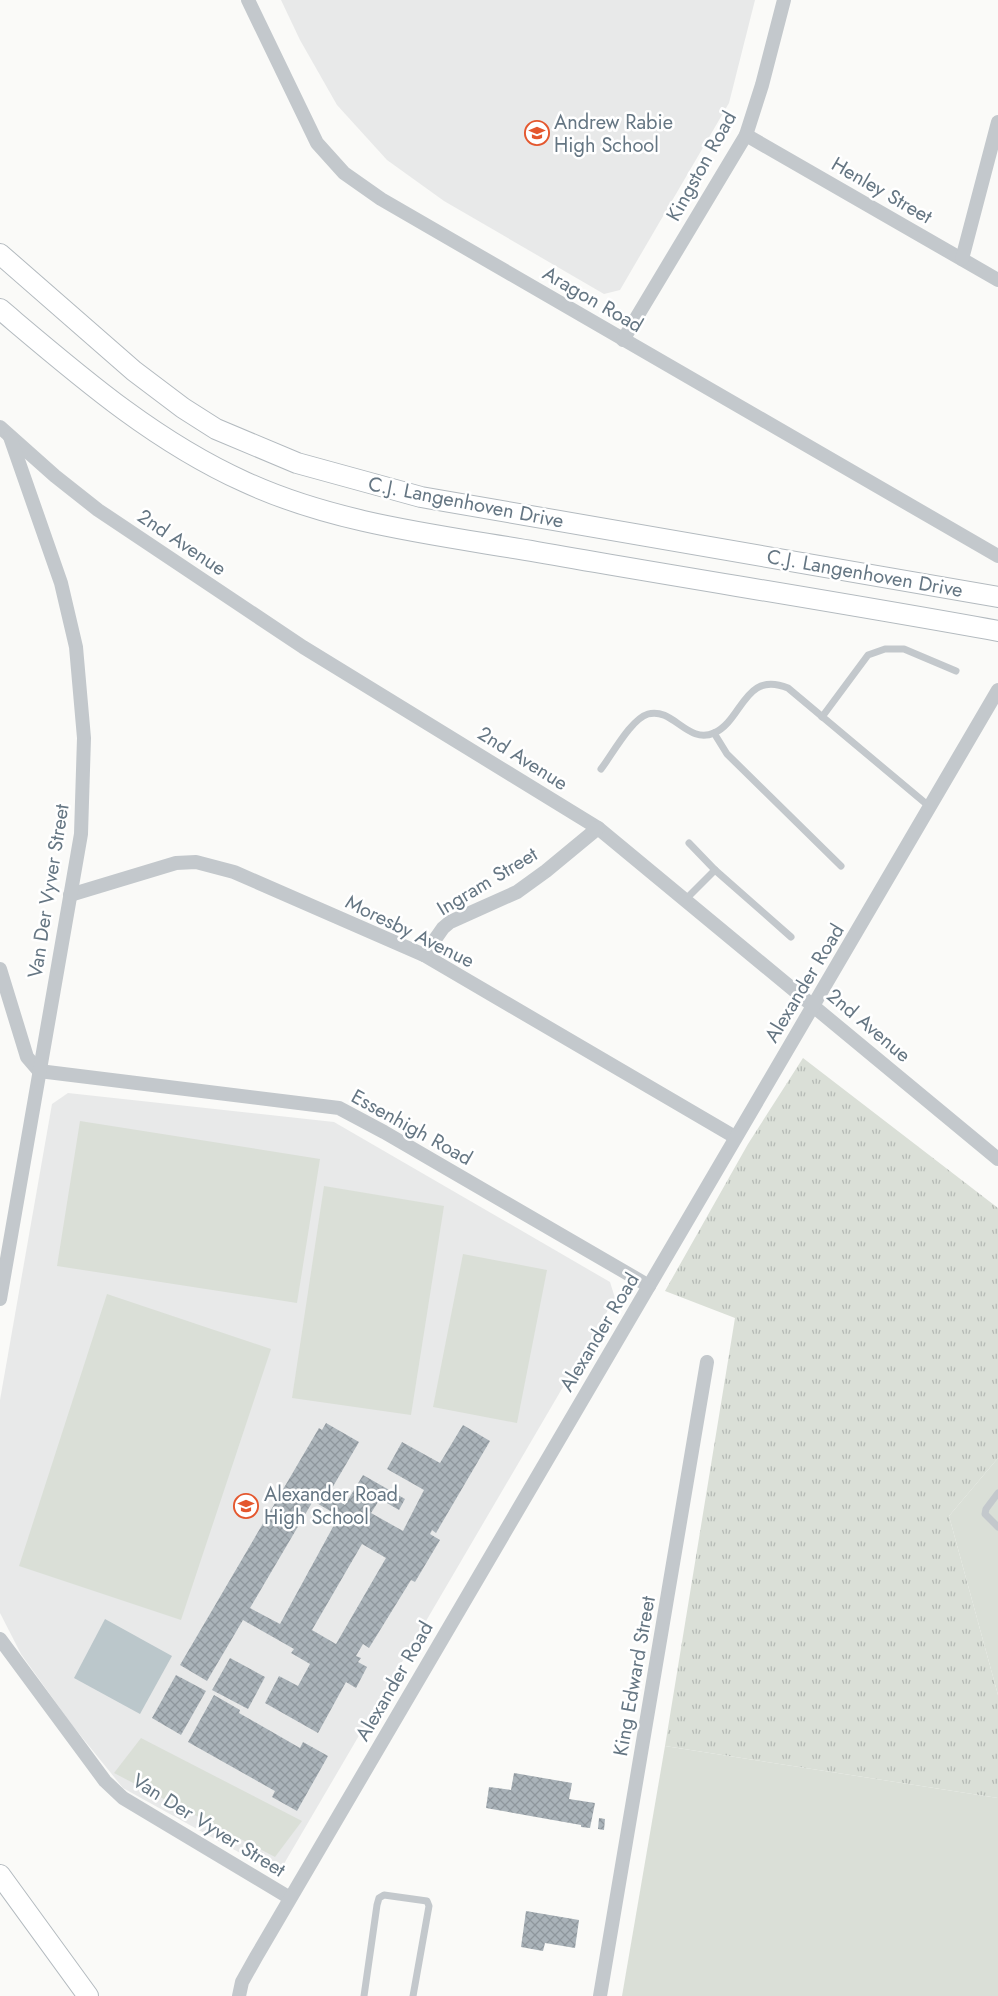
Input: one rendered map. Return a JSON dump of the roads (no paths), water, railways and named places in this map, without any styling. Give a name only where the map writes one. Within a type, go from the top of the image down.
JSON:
[{"type":"main road","name":"C.J. Langenhoven Drive","points":[[0,254],[134,371],[183,408],[216,429],[297,463],[421,498],[998,597]]},
{"type":"main road","name":"C.J. Langenhoven Drive","points":[[0,309],[133,417],[170,443],[248,484],[313,508],[369,522],[466,540],[998,631]]},
{"type":"main road","points":[[0,1875],[88,1996]]},
{"type":"street","name":"Aragon Road","points":[[248,0],[317,143],[344,173],[381,199],[998,556]]},
{"type":"street","name":"Kingston Road","points":[[622,340],[746,134],[762,85],[784,0]]},
{"type":"street","points":[[962,259],[998,122]]},
{"type":"street","name":"Henley Street","points":[[746,134],[998,280]]},
{"type":"street","name":"2nd Avenue","points":[[5,432],[98,510],[303,647],[598,828],[998,1160]]},
{"type":"street","name":"Van Der Vyver Street","points":[[0,1299],[3,1261],[81,834],[84,738],[76,646],[61,583],[5,432]]},
{"type":"street","name":"Alexander Road","points":[[239,1996],[242,1982],[290,1898],[998,690]]},
{"type":"street","name":"Ingram Street","points":[[424,955],[443,928],[450,922],[517,892],[546,871],[598,828]]},
{"type":"street","name":"Moresby Avenue","points":[[70,895],[176,863],[196,862],[234,872],[424,955],[735,1137]]},
{"type":"street","points":[[0,969],[27,1057],[39,1071]]},
{"type":"street","name":"Essenhigh Road","points":[[39,1071],[339,1108],[384,1132],[649,1286]]},
{"type":"street","name":"King Edward Street","points":[[600,1996],[707,1362]]},
{"type":"street","name":"Van Der Vyver Street","points":[[0,1640],[105,1781],[123,1798],[290,1898]]},
{"type":"lane","points":[[822,717],[868,655],[885,649],[904,649],[956,672]]},
{"type":"lane","points":[[602,769],[632,726],[647,714],[660,713],[695,735],[714,733],[727,721],[748,694],[764,685],[776,683],[788,688],[930,808]]},
{"type":"lane","points":[[714,733],[727,754],[841,866]]},
{"type":"lane","points":[[689,843],[715,870],[792,937]]},
{"type":"lane","points":[[685,900],[715,870]]},
{"type":"lane","points":[[998,1493],[986,1509],[985,1514],[998,1527]]},
{"type":"lane","points":[[364,1996],[377,1905],[379,1898],[384,1895],[421,1899],[427,1901],[429,1906],[413,1996]]},
{"type":"place","name":"Andrew Rabie High School","points":[[537,133]]},
{"type":"place","name":"Alexander Road High School","points":[[246,1506]]}]
